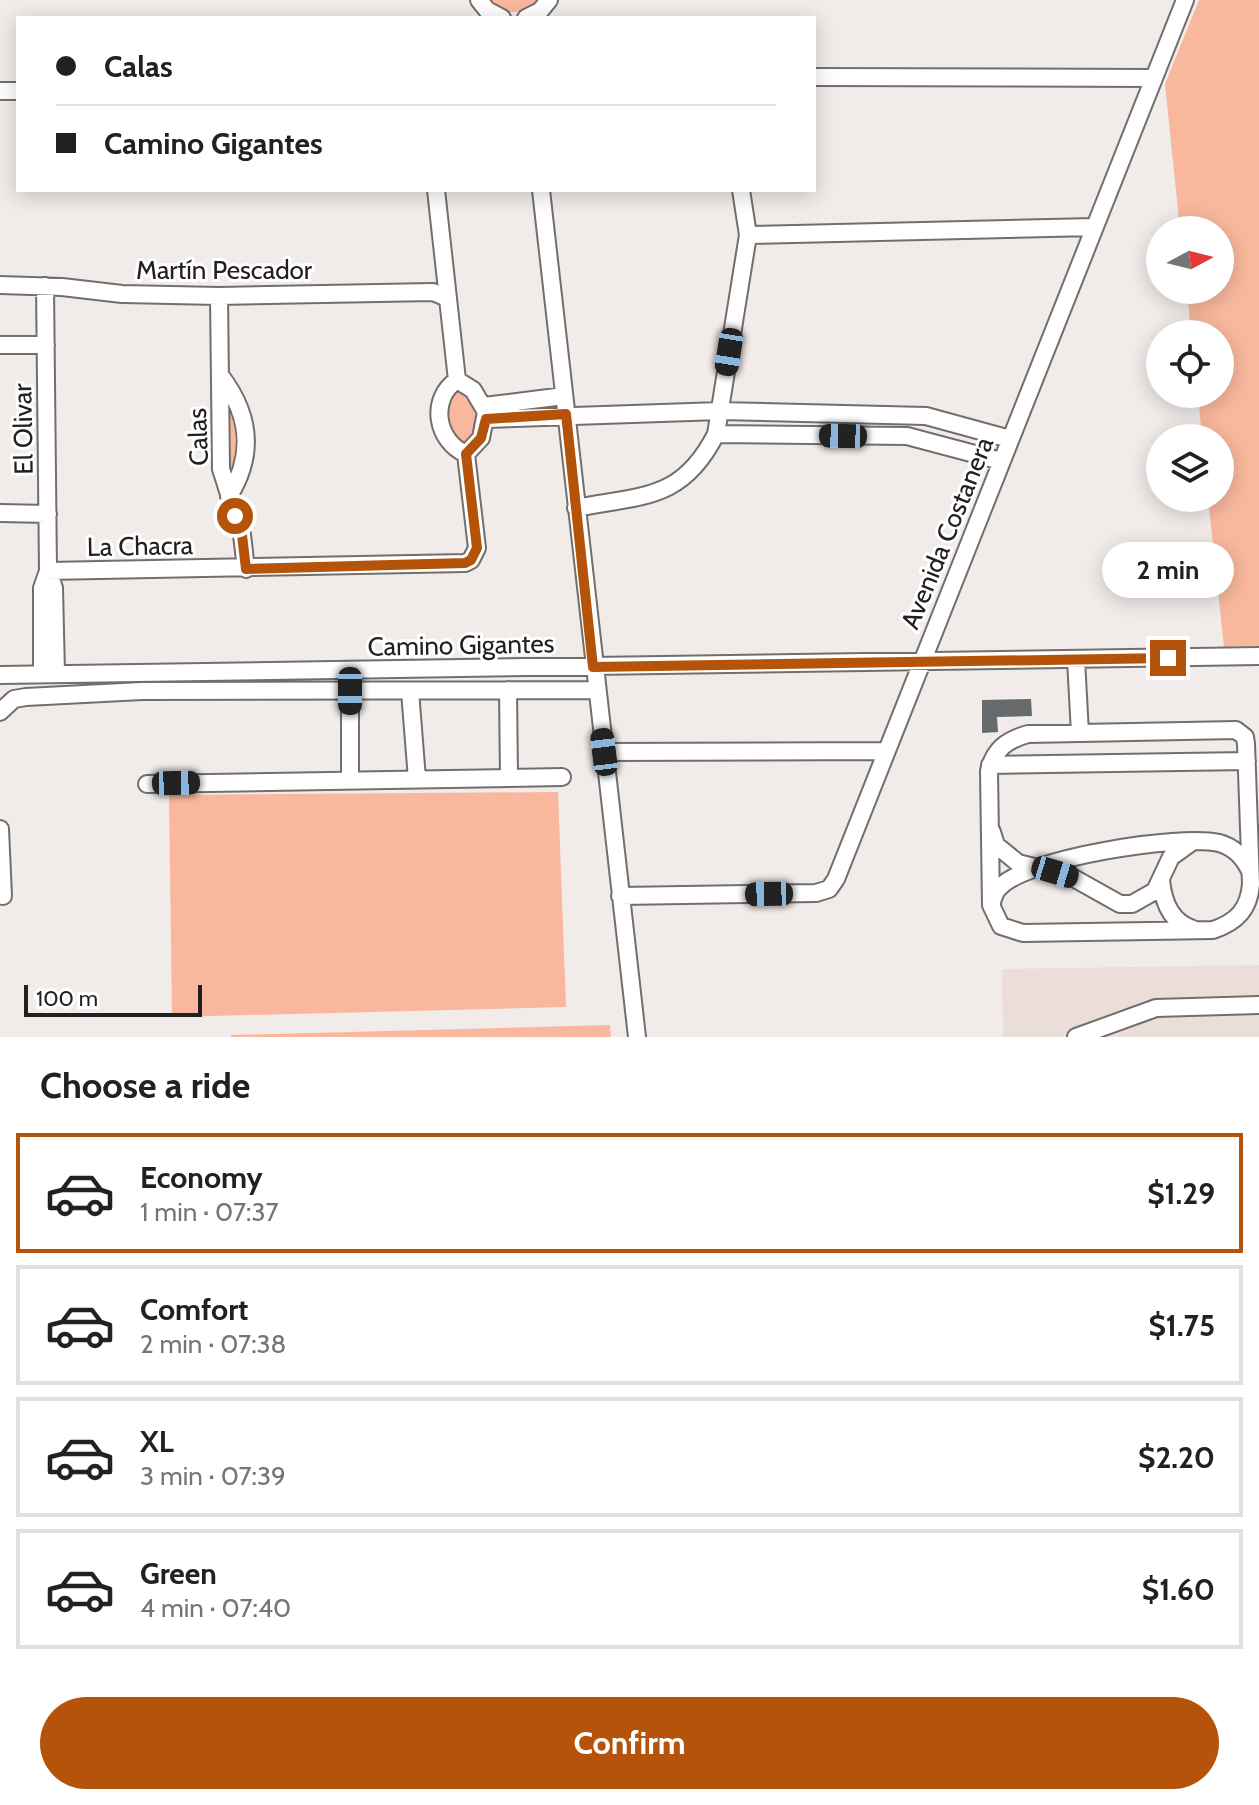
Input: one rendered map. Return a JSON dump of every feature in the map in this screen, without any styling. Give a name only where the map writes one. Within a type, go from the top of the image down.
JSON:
[{"type":"street","points":[[479,0],[487,10],[498,16]]},
{"type":"street","points":[[529,16],[549,0]]},
{"type":"street","name":"Avenida Costanera","points":[[620,896],[816,893],[829,889],[1185,0]]},
{"type":"street","points":[[816,77],[1153,78]]},
{"type":"street","points":[[436,192],[457,380]]},
{"type":"street","points":[[541,192],[637,1037]]},
{"type":"street","points":[[576,508],[665,490],[682,481],[703,460],[716,434],[748,235],[741,192]]},
{"type":"street","points":[[748,235],[1094,227]]},
{"type":"street","name":"Martín Pescador","points":[[0,285],[122,294],[219,296],[433,292],[447,298]]},
{"type":"street","name":"El Olivar","points":[[45,286],[48,571],[42,588],[49,674]]},
{"type":"street","name":"Calas","points":[[219,296],[221,469],[242,535],[246,569]]},
{"type":"street","points":[[0,345],[46,345]]},
{"type":"street","name":"Calas","points":[[220,375],[243,411],[248,441],[238,482],[229,496]]},
{"type":"street","points":[[457,380],[473,390],[485,413],[481,438],[466,454],[446,442],[441,428],[441,399],[447,387],[457,380]]},
{"type":"street","points":[[485,413],[564,396]]},
{"type":"street","points":[[485,413],[720,411],[926,416],[1010,439]]},
{"type":"street","points":[[716,434],[907,436],[1001,461]]},
{"type":"street","name":"La Chacra","points":[[48,571],[457,564],[471,560],[477,548],[466,454]]},
{"type":"street","points":[[0,513],[48,514]]},
{"type":"street","name":"Camino Gigantes","points":[[1,675],[1259,656]]},
{"type":"street","points":[[1076,660],[1080,733]]},
{"type":"street","points":[[1,675],[2,709],[26,697],[128,692],[596,690]]},
{"type":"street","points":[[508,690],[509,778]]},
{"type":"street","points":[[350,691],[350,780]]},
{"type":"street","points":[[410,691],[417,779]]},
{"type":"street","points":[[1236,730],[1245,737],[1250,899],[1245,910],[1226,926],[1197,930],[1012,932],[1001,926],[991,905],[990,765],[1000,748],[1017,737],[1080,733],[1236,730]]},
{"type":"street","points":[[604,752],[886,751]]},
{"type":"street","points":[[990,765],[1247,761]]},
{"type":"street","points":[[147,784],[562,777]]},
{"type":"street","points":[[990,826],[996,845],[1018,863],[1070,876],[1097,894],[1120,904],[1145,899],[1161,880],[1171,857],[1192,842]]},
{"type":"street","points":[[0,829],[3,896]]},
{"type":"street","points":[[991,905],[1000,886],[1040,868],[1131,846],[1222,843],[1244,859],[1250,872]]},
{"type":"street","points":[[1161,880],[1167,908],[1186,926],[1197,930]]},
{"type":"street","points":[[1076,1037],[1156,1008],[1259,1005]]},
{"type":"shaded area","points":[[488,0],[541,0],[521,11],[507,12]]},
{"type":"shaded area","points":[[1199,0],[1259,0],[1259,646],[1224,647],[1210,512],[1234,512],[1234,424],[1201,424],[1199,408],[1234,408],[1234,320],[1190,320],[1188,304],[1234,304],[1234,216],[1179,216],[1165,84]]},
{"type":"shaded area","points":[[457,386],[477,402],[480,429],[463,447],[445,428],[449,389]]},
{"type":"shaded area","points":[[226,394],[239,413],[237,473],[227,475]]},
{"type":"shaded area","points":[[558,792],[566,1007],[172,1017],[169,795]]},
{"type":"shaded area","points":[[1259,965],[1259,1037],[1003,1037],[1002,969]]},
{"type":"shaded area","points":[[610,1025],[611,1037],[231,1037],[231,1035]]},
{"type":"building","points":[[1031,699],[1032,716],[997,717],[998,732],[982,733],[982,700]]},
{"type":"route","points":[[235,516],[245,549],[246,569],[465,563],[471,560],[477,548],[466,454],[481,438],[486,419],[566,414],[593,667],[1168,658]]}]
